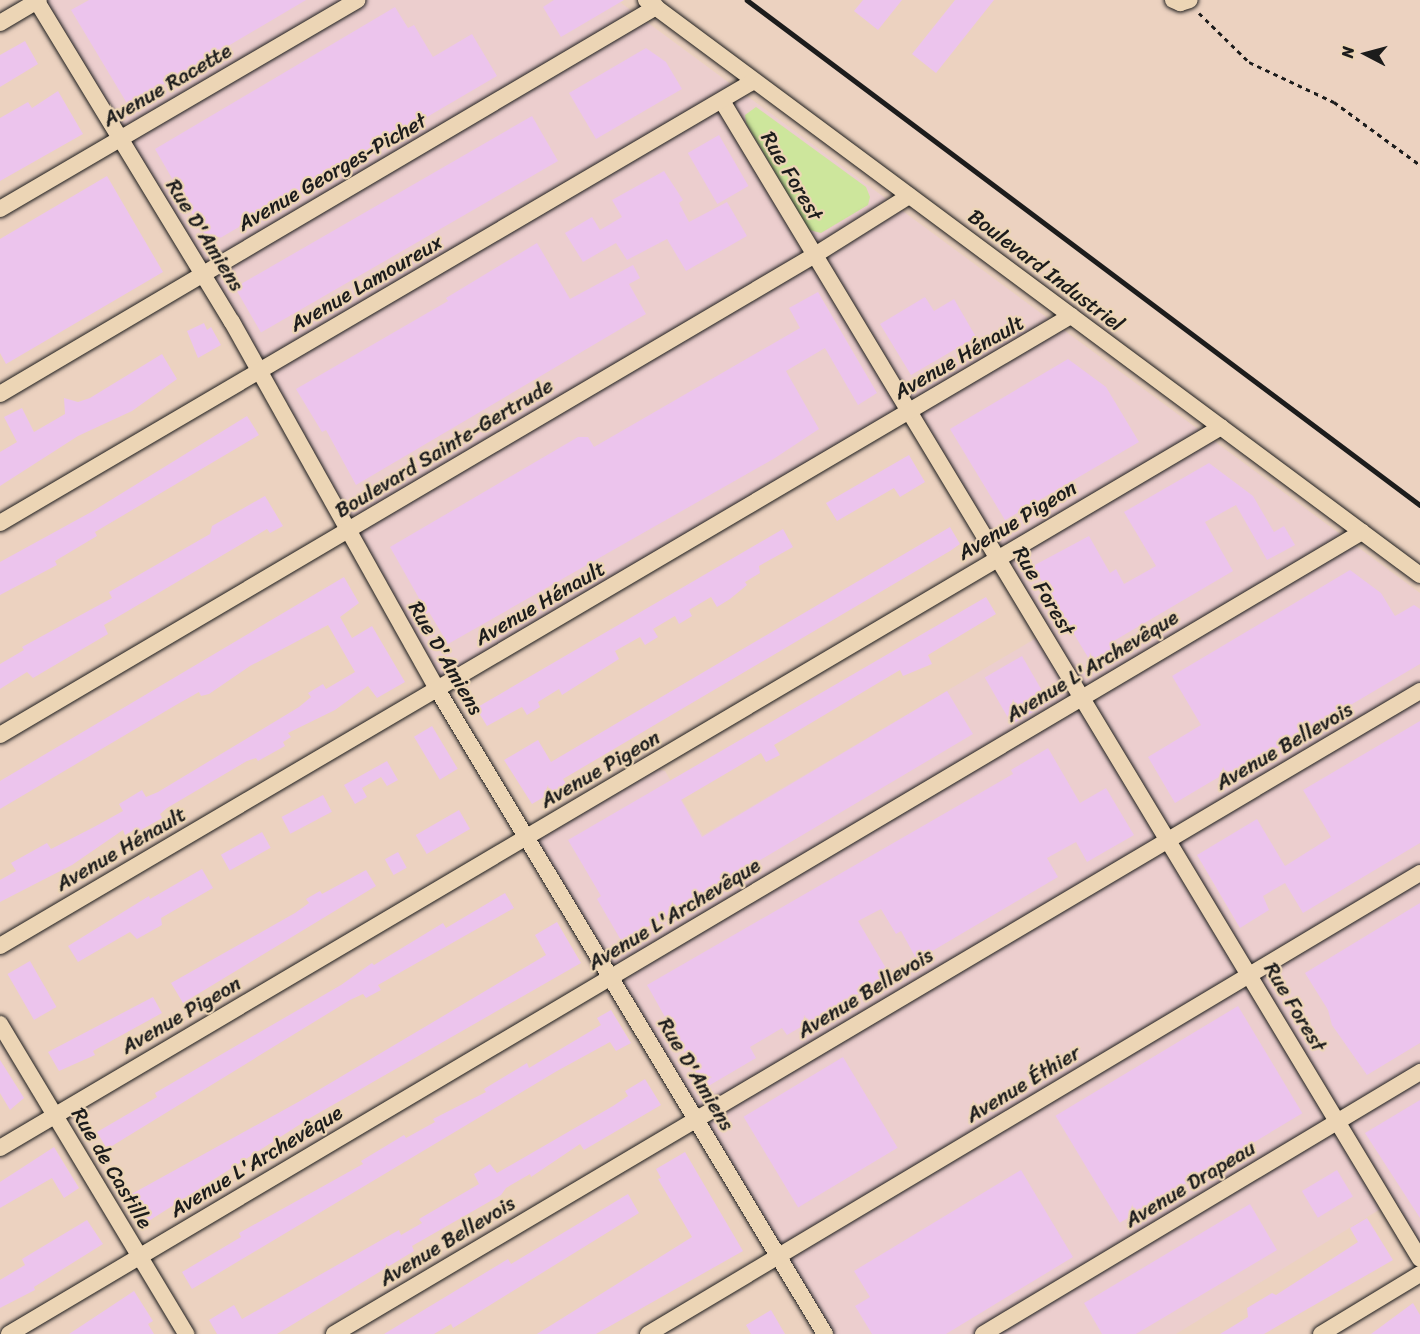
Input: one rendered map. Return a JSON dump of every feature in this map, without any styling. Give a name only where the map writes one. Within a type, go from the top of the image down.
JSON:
[{"type":"street","name":"Rue D'Amiens","points":[[37,0],[260,370],[347,531],[437,689],[825,1334]]},
{"type":"street","points":[[0,23],[37,0]]},
{"type":"street","name":"Avenue Racette","points":[[0,209],[357,0]]},
{"type":"street","name":"Boulevard Industriel","points":[[651,4],[1420,575]]},
{"type":"street","name":"Avenue Georges-Pichet","points":[[0,394],[651,4]]},
{"type":"street","name":"Avenue Lamoureux","points":[[0,523],[754,81]]},
{"type":"street","name":"Rue Forest","points":[[722,101],[1420,1259]]},
{"type":"street","name":"Boulevard Sainte-Gertrude","points":[[0,735],[815,255],[909,196]]},
{"type":"street","name":"Avenue Hénault","points":[[0,946],[1071,316]]},
{"type":"street","name":"Avenue Pigeon","points":[[0,1148],[1221,427]]},
{"type":"street","name":"Avenue L'Archevêque","points":[[9,1334],[1362,532]]},
{"type":"street","name":"Avenue Bellevois","points":[[334,1334],[1420,692]]},
{"type":"street","name":"Avenue Éthier","points":[[648,1334],[1420,873]]},
{"type":"street","name":"Rue de Castille","points":[[0,1024],[186,1334]]},
{"type":"street","name":"Avenue Drapeau","points":[[983,1334],[1420,1072]]},
{"type":"street","points":[[1321,1334],[1420,1274]]},
{"type":"path","points":[[1183,1],[1249,62],[1334,102],[1420,165]]},
{"type":"shaded area","points":[[36,0],[617,0],[1420,593],[1420,1259],[1387,1205],[1176,1334],[825,1334],[527,838],[650,767],[665,771],[703,835],[1043,634],[910,412],[437,689]]},
{"type":"green space","points":[[756,107],[866,187],[870,197],[868,205],[821,233],[809,230],[746,123],[745,115]]},
{"type":"building","points":[[89,0],[306,0],[128,105],[71,10]]},
{"type":"building","points":[[554,0],[624,0],[561,37],[543,7]]},
{"type":"building","points":[[863,0],[902,0],[878,30],[854,11]]},
{"type":"building","points":[[955,0],[994,0],[936,73],[912,54]]},
{"type":"building","points":[[395,7],[408,28],[414,25],[433,57],[472,34],[497,76],[210,244],[155,149]]},
{"type":"building","points":[[25,41],[38,64],[0,87],[0,55]]},
{"type":"building","points":[[646,48],[666,62],[682,89],[596,139],[569,93]]},
{"type":"building","points":[[58,91],[83,134],[0,181],[0,118],[28,102],[32,108]]},
{"type":"building","points":[[532,116],[558,161],[261,333],[235,288]]},
{"type":"building","points":[[719,135],[748,186],[717,204],[688,153]]},
{"type":"building","points":[[664,171],[683,200],[679,203],[689,222],[727,202],[747,236],[686,271],[667,239],[627,260],[616,243],[583,262],[565,233],[592,217],[600,230],[622,217],[612,200]]},
{"type":"building","points":[[107,176],[163,272],[6,364],[0,353],[0,239]]},
{"type":"building","points":[[537,243],[570,299],[633,265],[640,278],[629,284],[646,314],[356,485],[326,430],[322,432],[296,389],[448,301],[446,298]]},
{"type":"building","points":[[818,292],[877,393],[858,405],[825,348],[786,371],[819,429],[775,458],[448,644],[429,612],[424,615],[416,602],[420,600],[390,547],[578,437],[588,437],[594,447],[800,328],[789,308]]},
{"type":"building","points":[[925,297],[934,311],[954,299],[976,337],[911,375],[880,324]]},
{"type":"building","points":[[204,323],[207,330],[211,327],[221,345],[198,358],[187,331]]},
{"type":"building","points":[[162,354],[177,379],[132,411],[78,436],[0,486],[0,452],[17,442],[4,417],[22,408],[34,432],[65,414],[64,398],[78,402],[90,398]]},
{"type":"building","points":[[1068,359],[1106,387],[1139,442],[1005,520],[950,429]]},
{"type":"building","points":[[247,416],[259,435],[95,532],[97,536],[55,561],[57,565],[0,595],[0,562],[93,511]]},
{"type":"building","points":[[909,455],[925,482],[900,497],[894,488],[837,521],[826,503]]},
{"type":"building","points":[[1209,463],[1253,496],[1274,532],[1284,526],[1295,545],[1267,560],[1236,505],[1205,522],[1233,571],[1112,642],[1117,649],[1092,664],[1033,566],[1089,536],[1110,573],[1116,569],[1124,584],[1156,566],[1124,512]]},
{"type":"building","points":[[265,496],[283,526],[270,533],[267,529],[104,625],[108,634],[33,678],[27,672],[0,689],[0,664],[24,650],[22,647],[112,598],[109,592],[210,534],[212,526]]},
{"type":"building","points":[[950,527],[960,544],[950,551],[563,779],[566,784],[532,804],[504,760],[538,740],[551,762]]},
{"type":"building","points":[[783,529],[793,547],[759,566],[760,573],[745,582],[747,585],[730,599],[717,607],[711,597],[689,610],[692,616],[679,624],[675,616],[653,629],[658,637],[645,645],[640,637],[615,651],[619,659],[562,695],[559,689],[538,702],[540,707],[527,715],[522,707],[487,726],[476,708]]},
{"type":"building","points":[[1350,570],[1381,593],[1395,616],[1414,605],[1420,609],[1420,664],[1232,775],[1229,771],[1175,803],[1148,757],[1201,725],[1172,676]]},
{"type":"building","points":[[344,577],[359,603],[340,617],[352,638],[372,626],[405,682],[377,698],[368,686],[335,710],[288,733],[291,737],[283,742],[285,746],[258,761],[256,758],[247,761],[167,808],[160,814],[162,818],[136,833],[134,830],[125,835],[123,830],[72,865],[0,902],[0,880],[16,871],[11,863],[47,843],[51,849],[123,811],[119,804],[142,790],[146,797],[158,792],[299,707],[311,697],[308,693],[323,684],[326,689],[355,672],[328,625],[250,666],[209,694],[201,696],[199,692],[0,809],[0,781]]},
{"type":"building","points":[[986,597],[996,614],[928,655],[932,664],[903,676],[900,670],[774,745],[780,755],[766,762],[761,753],[681,800],[702,837],[947,691],[973,734],[622,942],[597,899],[601,896],[568,840]]},
{"type":"building","points":[[1022,656],[1049,703],[1012,724],[985,678]]},
{"type":"building","points":[[1420,721],[1420,843],[1303,913],[1285,883],[1263,896],[1269,910],[1240,928],[1197,855],[1257,819],[1285,866],[1331,837],[1303,790]]},
{"type":"building","points":[[432,726],[458,769],[440,780],[414,737]]},
{"type":"building","points":[[1048,748],[1080,803],[1106,788],[1134,835],[1087,862],[1076,842],[1047,858],[1058,877],[917,960],[901,931],[896,934],[881,909],[858,921],[890,975],[787,1035],[782,1028],[750,1047],[756,1058],[705,1088],[647,985],[1013,774],[1011,770]]},
{"type":"building","points":[[387,761],[398,780],[387,786],[381,777],[362,788],[367,797],[355,804],[344,785]]},
{"type":"building","points":[[323,795],[332,812],[290,834],[282,817]]},
{"type":"building","points":[[459,810],[470,829],[427,854],[416,835]]},
{"type":"building","points":[[262,832],[271,848],[230,871],[221,855]]},
{"type":"building","points":[[398,852],[407,868],[394,875],[385,859]]},
{"type":"building","points":[[202,869],[213,888],[161,918],[162,925],[137,939],[130,932],[78,962],[68,946],[149,896],[150,899]]},
{"type":"building","points":[[366,870],[376,886],[183,1003],[171,983],[295,913],[309,903],[306,899],[320,891],[322,894]]},
{"type":"building","points":[[505,893],[514,908],[378,985],[381,990],[366,998],[363,994],[350,1000],[107,1149],[97,1132],[157,1097],[155,1093],[341,985],[372,963],[374,965],[443,923],[446,928]]},
{"type":"building","points":[[1420,903],[1420,1043],[1367,1075],[1332,1025],[1328,1010],[1305,973]]},
{"type":"building","points":[[557,922],[581,963],[310,1118],[144,1224],[128,1196],[300,1101],[546,955],[535,935]]},
{"type":"building","points":[[30,961],[56,1007],[34,1020],[7,974]]},
{"type":"building","points":[[153,997],[162,1013],[93,1051],[95,1055],[59,1071],[48,1052]]},
{"type":"building","points":[[1238,1006],[1302,1113],[1120,1223],[1055,1116]]},
{"type":"building","points":[[611,1010],[631,1043],[616,1051],[610,1042],[557,1071],[192,1289],[182,1272],[241,1237],[239,1233],[363,1164],[361,1161],[404,1135],[406,1138],[435,1122],[433,1119],[486,1092],[484,1089],[527,1063],[529,1068],[601,1025],[597,1018]]},
{"type":"building","points":[[843,1057],[898,1148],[798,1208],[744,1117]]},
{"type":"building","points":[[0,1060],[24,1098],[10,1110],[0,1093]]},
{"type":"building","points":[[645,1079],[661,1105],[584,1150],[580,1144],[531,1177],[530,1174],[506,1188],[501,1195],[412,1246],[414,1251],[277,1334],[217,1334],[209,1320],[234,1305],[242,1319],[399,1230],[401,1235],[422,1223],[419,1219],[479,1184],[474,1174],[490,1164],[497,1173],[613,1106],[628,1096],[625,1091]]},
{"type":"building","points":[[1420,1100],[1420,1218],[1365,1133]]},
{"type":"building","points":[[54,1147],[79,1188],[64,1198],[52,1178],[0,1208],[0,1182]]},
{"type":"building","points":[[685,1152],[743,1251],[596,1334],[537,1334],[692,1237],[658,1179],[661,1178],[656,1169]]},
{"type":"building","points":[[1021,1170],[1073,1257],[946,1334],[872,1334],[855,1306],[870,1297],[854,1271]]},
{"type":"building","points":[[1337,1170],[1353,1197],[1318,1218],[1302,1191]]},
{"type":"building","points":[[628,1194],[639,1213],[453,1328],[451,1324],[434,1334],[384,1334],[508,1259],[511,1264]]},
{"type":"building","points":[[1250,1204],[1277,1250],[1136,1334],[1102,1334],[1084,1303]]},
{"type":"building","points":[[1367,1218],[1393,1260],[1264,1334],[1220,1334],[1248,1317],[1247,1308],[1272,1293],[1276,1295],[1358,1242],[1350,1228]]},
{"type":"building","points":[[87,1220],[103,1244],[34,1287],[35,1290],[0,1308],[0,1280],[25,1265],[22,1259]]},
{"type":"building","points":[[134,1291],[153,1321],[148,1324],[154,1334],[69,1334]]},
{"type":"building","points":[[1413,1303],[1420,1315],[1420,1334],[1371,1334]]},
{"type":"building","points":[[771,1310],[785,1334],[751,1334],[746,1325]]},
{"type":"railway","points":[[747,0],[1420,505]]}]
